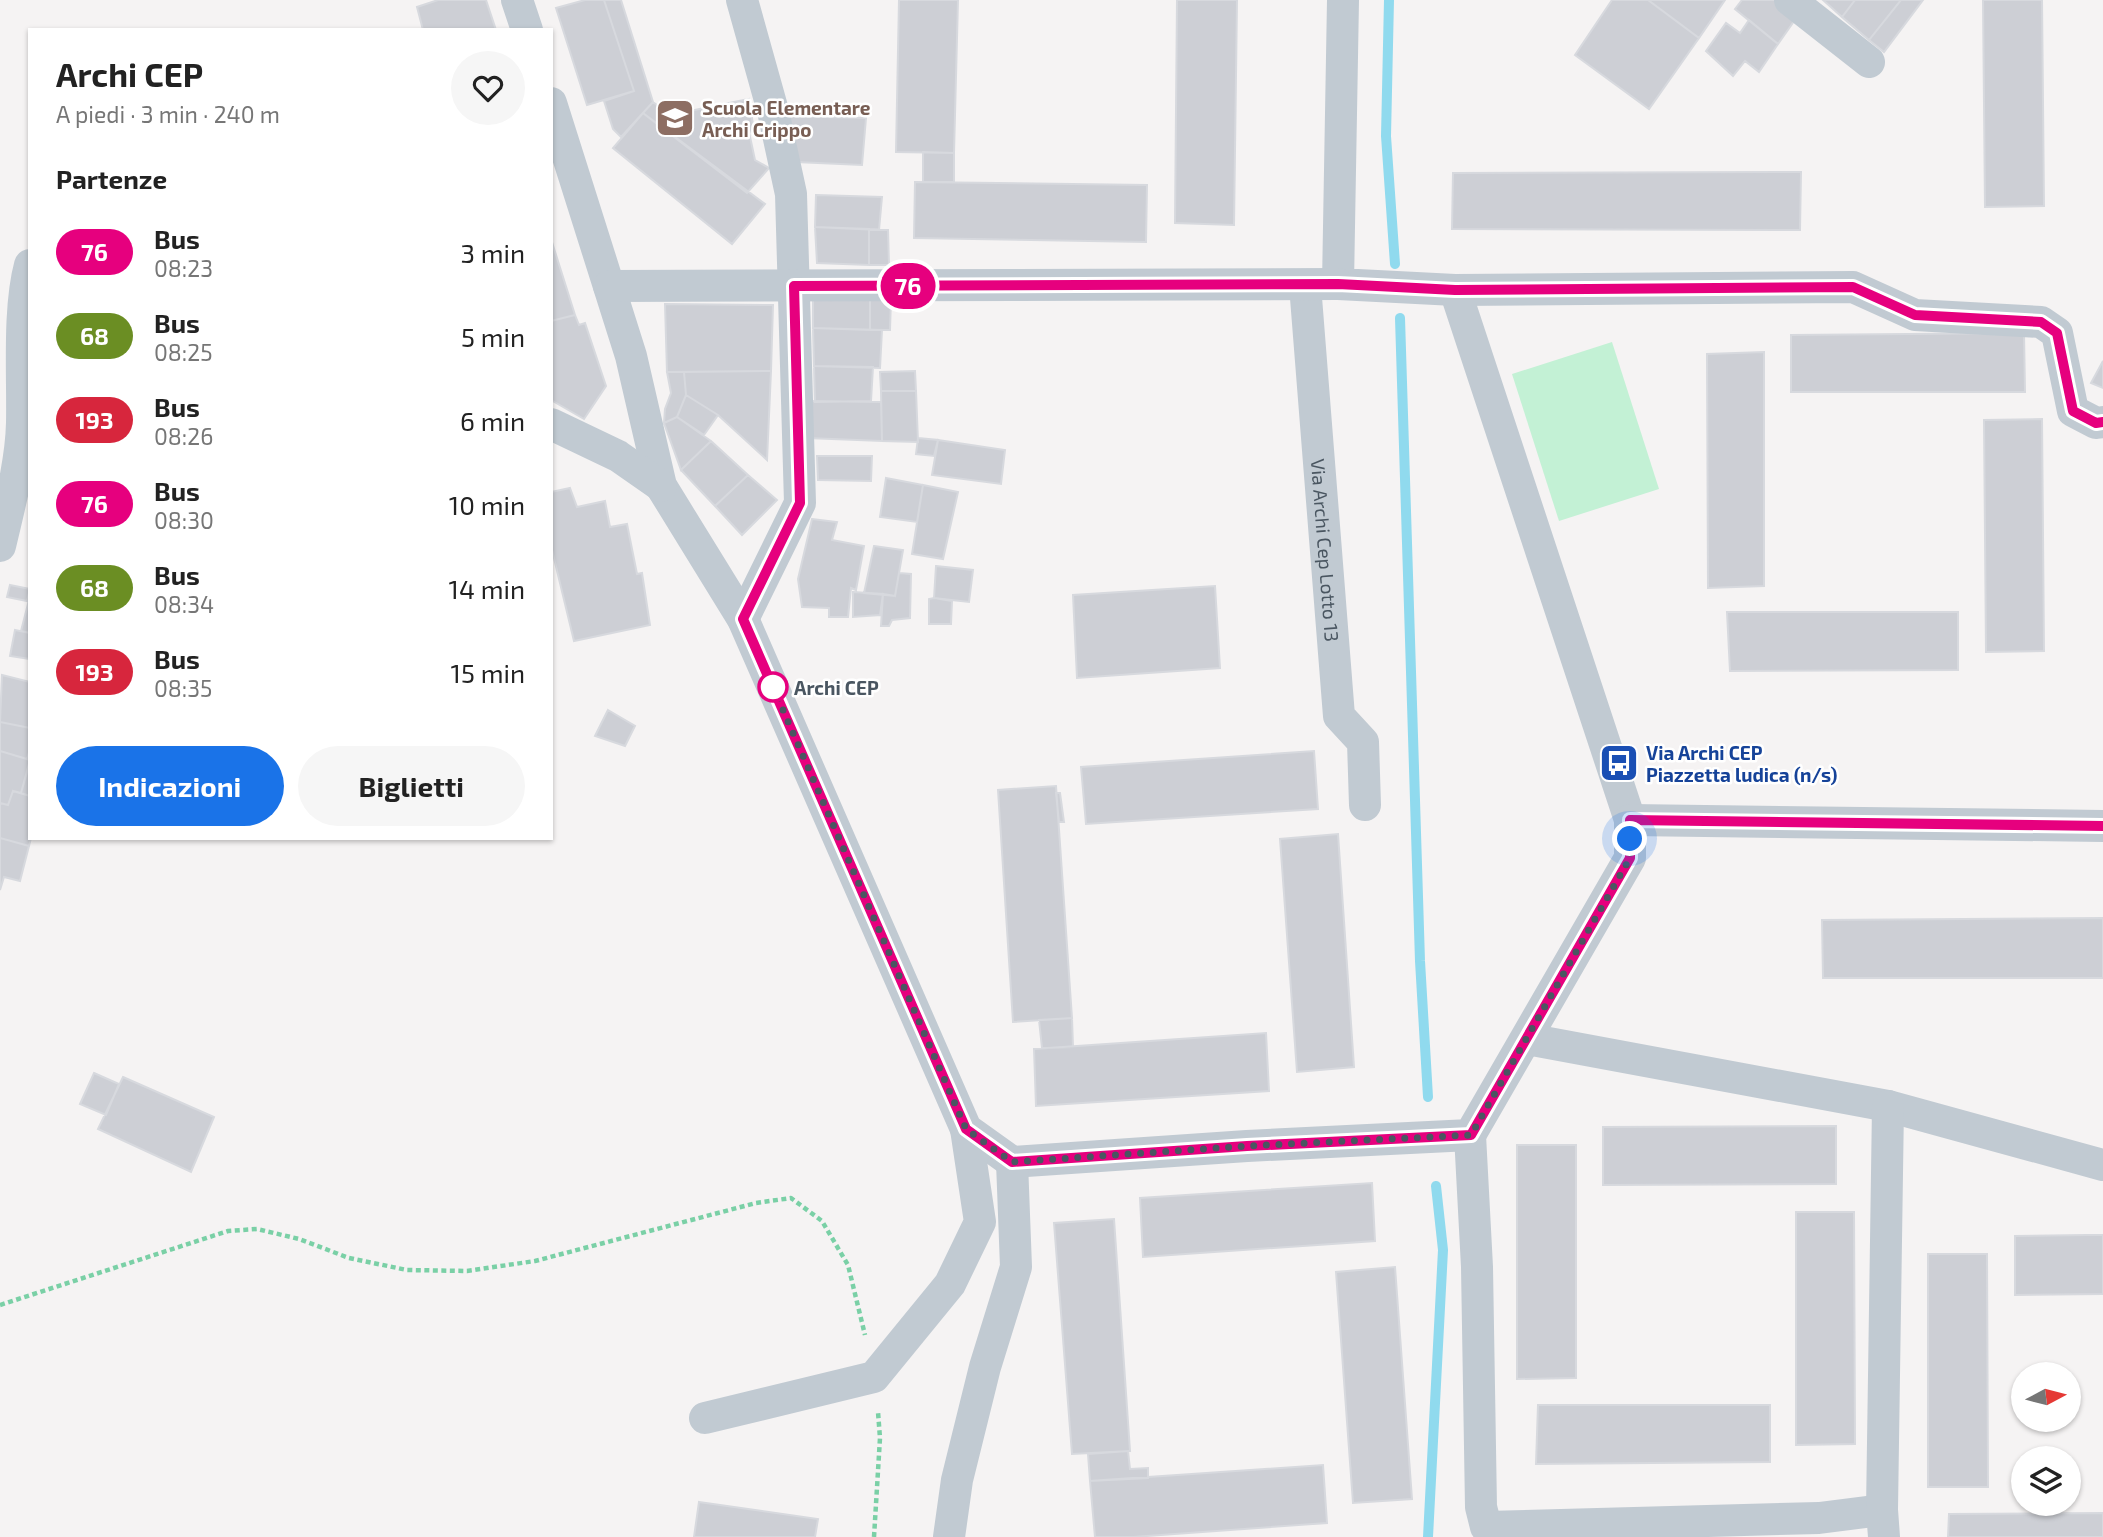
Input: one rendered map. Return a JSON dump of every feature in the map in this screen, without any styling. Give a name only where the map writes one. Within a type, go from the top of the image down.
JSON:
[{"type":"street","points":[[517,0],[526,28]]},
{"type":"street","points":[[742,0],[773,111],[791,194],[800,503],[743,619]]},
{"type":"street","points":[[1338,284],[1343,0]]},
{"type":"street","points":[[1790,0],[1869,62]]},
{"type":"street","points":[[553,109],[631,356],[660,486],[743,619],[966,1129],[980,1222],[950,1283],[874,1377],[705,1418]]},
{"type":"street","points":[[0,546],[22,427],[28,272]]},
{"type":"street","points":[[609,286],[1338,284],[1455,290],[1853,287],[1915,315],[2041,322],[2057,333],[2073,411],[2096,423],[2103,422]]},
{"type":"street","name":"Via Archi Cep Lotto 13","points":[[1305,285],[1339,716],[1363,742],[1365,805]]},
{"type":"street","points":[[1455,290],[1630,820],[1630,858],[1471,1135],[1481,1507],[1486,1527],[1819,1518],[1883,1523],[1888,1106]]},
{"type":"street","points":[[553,425],[618,456],[660,486]]},
{"type":"street","points":[[618,456],[650,440]]},
{"type":"street","points":[[1630,820],[2103,826]]},
{"type":"street","points":[[1527,1038],[1888,1106],[2103,1165]]},
{"type":"street","points":[[966,1129],[1012,1162],[1247,1146],[1471,1135]]},
{"type":"street","points":[[949,1537],[957,1480],[982,1379],[1016,1268],[1012,1162]]},
{"type":"path","points":[[0,1305],[228,1231],[257,1228],[299,1239],[349,1258],[407,1270],[467,1271],[535,1261],[756,1203],[791,1198],[822,1221],[848,1265],[874,1377],[880,1438],[874,1537]]},
{"type":"green space","points":[[1612,342],[1659,489],[1559,521],[1512,374]]},
{"type":"building","points":[[438,0],[486,0],[495,28],[422,28],[417,7]]},
{"type":"building","points":[[585,0],[604,0],[634,91],[587,105],[556,8]]},
{"type":"building","points":[[604,0],[621,0],[653,102],[621,137],[613,129],[604,101],[634,91]]},
{"type":"building","points":[[899,0],[958,0],[954,153],[896,152]]},
{"type":"building","points":[[1177,0],[1237,0],[1234,225],[1175,223]]},
{"type":"building","points":[[1612,0],[1648,0],[1699,38],[1649,109],[1575,55]]},
{"type":"building","points":[[1648,0],[1725,0],[1699,38]]},
{"type":"building","points":[[1742,0],[1776,0],[1797,17],[1778,44],[1735,9]]},
{"type":"building","points":[[1823,0],[1855,0],[1842,17]]},
{"type":"building","points":[[1855,0],[1901,0],[1869,40],[1842,17]]},
{"type":"building","points":[[1901,0],[1923,0],[1884,52],[1869,40]]},
{"type":"building","points":[[1983,0],[2042,0],[2044,206],[1985,207]]},
{"type":"building","points":[[1749,20],[1778,44],[1759,72],[1745,61],[1733,76],[1706,51],[1726,23],[1740,33]]},
{"type":"building","points":[[749,99],[754,131],[749,132],[755,160],[769,168],[747,193],[643,113],[653,102],[670,115]]},
{"type":"building","points":[[643,113],[765,204],[732,244],[613,148]]},
{"type":"building","points":[[783,116],[866,118],[862,165],[796,162]]},
{"type":"building","points":[[923,152],[954,153],[954,182],[923,182]]},
{"type":"building","points":[[1801,172],[1800,230],[1452,229],[1453,173]]},
{"type":"building","points":[[915,182],[1147,185],[1146,242],[914,238]]},
{"type":"building","points":[[816,195],[882,197],[879,230],[815,227]]},
{"type":"building","points":[[815,227],[869,229],[869,265],[817,263]]},
{"type":"building","points":[[869,229],[888,230],[889,265],[869,265]]},
{"type":"building","points":[[553,245],[575,315],[553,320]]},
{"type":"building","points":[[813,298],[870,299],[870,330],[813,328]]},
{"type":"building","points":[[870,299],[891,299],[890,330],[870,330]]},
{"type":"building","points":[[665,304],[773,305],[771,371],[667,372]]},
{"type":"building","points":[[575,315],[579,325],[585,323],[606,386],[584,419],[553,401],[553,320]]},
{"type":"building","points":[[813,328],[882,330],[880,368],[814,366]]},
{"type":"building","points":[[2024,333],[2025,392],[1791,392],[1791,335]]},
{"type":"building","points":[[1764,352],[1764,586],[1708,588],[1707,354]]},
{"type":"building","points":[[2103,361],[2103,388],[2091,383]]},
{"type":"building","points":[[814,366],[873,367],[871,401],[815,402]]},
{"type":"building","points":[[771,371],[767,460],[718,415],[686,395],[684,372]]},
{"type":"building","points":[[915,371],[916,391],[881,391],[880,372]]},
{"type":"building","points":[[667,372],[684,372],[686,395],[677,417],[664,423],[665,409],[671,393]]},
{"type":"building","points":[[881,391],[916,391],[918,442],[882,441]]},
{"type":"building","points":[[686,395],[718,415],[704,435],[677,417]]},
{"type":"building","points":[[807,401],[881,402],[882,441],[807,438]]},
{"type":"building","points":[[677,417],[711,441],[681,470],[664,423]]},
{"type":"building","points":[[2042,419],[2044,651],[1986,652],[1984,420]]},
{"type":"building","points":[[918,438],[938,440],[934,456],[916,454]]},
{"type":"building","points":[[938,440],[1005,450],[1001,484],[932,475]]},
{"type":"building","points":[[711,441],[748,475],[715,506],[681,470]]},
{"type":"building","points":[[817,456],[872,456],[871,481],[818,480]]},
{"type":"building","points":[[748,475],[777,500],[742,535],[715,506]]},
{"type":"building","points":[[886,478],[923,485],[917,522],[880,517]]},
{"type":"building","points":[[923,485],[958,492],[943,559],[912,554]]},
{"type":"building","points":[[570,488],[577,507],[605,501],[610,527],[627,524],[637,574],[642,573],[650,625],[574,641],[553,554],[553,492]]},
{"type":"building","points":[[812,519],[837,522],[832,540],[864,546],[856,590],[851,588],[848,617],[829,617],[829,608],[802,607],[798,579]]},
{"type":"building","points":[[874,546],[903,550],[895,596],[864,593]]},
{"type":"building","points":[[936,566],[973,570],[969,602],[934,598]]},
{"type":"building","points":[[899,573],[911,574],[910,618],[892,620],[889,626],[881,626],[883,594],[895,596]]},
{"type":"building","points":[[10,585],[28,589],[27,601],[7,597]]},
{"type":"building","points":[[1215,586],[1220,668],[1077,678],[1073,595]]},
{"type":"building","points":[[853,592],[883,594],[880,615],[853,617]]},
{"type":"building","points":[[929,599],[952,601],[951,624],[929,624]]},
{"type":"building","points":[[28,604],[28,633],[21,631]]},
{"type":"building","points":[[1727,612],[1958,612],[1958,670],[1730,671]]},
{"type":"building","points":[[15,630],[28,633],[28,659],[10,656]]},
{"type":"building","points":[[2,675],[28,682],[28,728],[0,722]]},
{"type":"building","points":[[608,710],[635,726],[625,746],[595,736]]},
{"type":"building","points":[[0,722],[28,728],[27,759],[0,751]]},
{"type":"building","points":[[0,751],[28,759],[28,767],[21,793],[13,791],[8,805],[0,803]]},
{"type":"building","points":[[1314,751],[1318,809],[1086,824],[1081,767]]},
{"type":"building","points":[[28,769],[28,795],[21,793]]},
{"type":"building","points":[[1056,786],[1072,1018],[1013,1022],[998,790]]},
{"type":"building","points":[[13,791],[28,795],[29,846],[0,838],[0,803],[8,805]]},
{"type":"building","points":[[1056,793],[1060,793],[1064,822],[1059,822]]},
{"type":"building","points":[[1338,834],[1354,1067],[1297,1072],[1280,839]]},
{"type":"building","points":[[0,838],[29,846],[20,881],[4,877],[0,890]]},
{"type":"building","points":[[2103,918],[2103,978],[1823,978],[1822,920]]},
{"type":"building","points":[[1072,1018],[1073,1047],[1042,1048],[1039,1020]]},
{"type":"building","points":[[1266,1033],[1269,1091],[1036,1106],[1034,1049]]},
{"type":"building","points":[[94,1073],[119,1084],[106,1115],[80,1104]]},
{"type":"building","points":[[123,1077],[214,1117],[191,1172],[98,1129]]},
{"type":"building","points":[[1836,1126],[1836,1184],[1603,1185],[1603,1127]]},
{"type":"building","points":[[1517,1145],[1576,1145],[1576,1378],[1517,1379]]},
{"type":"building","points":[[1372,1183],[1375,1241],[1143,1257],[1140,1198]]},
{"type":"building","points":[[1796,1212],[1854,1212],[1855,1444],[1796,1445]]},
{"type":"building","points":[[1114,1219],[1130,1451],[1072,1454],[1054,1223]]},
{"type":"building","points":[[2103,1235],[2103,1294],[2015,1295],[2015,1236]]},
{"type":"building","points":[[1928,1254],[1987,1254],[1988,1487],[1928,1487]]},
{"type":"building","points":[[1395,1267],[1412,1499],[1353,1503],[1336,1272]]},
{"type":"building","points":[[1538,1405],[1770,1405],[1770,1462],[1536,1464]]},
{"type":"building","points":[[1128,1451],[1130,1469],[1148,1468],[1148,1478],[1090,1481],[1088,1454]]},
{"type":"building","points":[[1323,1465],[1327,1523],[1133,1537],[1095,1537],[1090,1481]]},
{"type":"building","points":[[699,1502],[818,1519],[815,1537],[694,1537]]},
{"type":"building","points":[[2081,1513],[2103,1513],[2103,1537],[1948,1537],[1949,1514],[2081,1516]]},
{"type":"waterway","points":[[1389,0],[1386,136],[1395,264]]},
{"type":"waterway","points":[[1400,318],[1420,961],[1428,1097]]},
{"type":"waterway","points":[[1428,1537],[1443,1250],[1436,1186]]},
{"type":"bus line","name":"76","points":[[2103,422],[2096,423],[2073,411],[2057,333],[2041,322],[1915,315],[1853,287],[1455,290],[1338,284],[794,286],[800,503],[743,619],[966,1129],[1012,1162],[1247,1146],[1471,1135],[1630,858],[1630,820],[2103,826]]},
{"type":"place","name":"Scuola Elementare Archi Crippo","points":[[675,118]]},
{"type":"place","name":"Archi CEP","points":[[773,687]]},
{"type":"place","name":"Via Archi CEP Piazzetta ludica (n/s)","points":[[1619,763]]},
{"type":"route","points":[[773,687],[966,1129],[1012,1162],[1247,1146],[1471,1135],[1630,858],[1630,839]]}]
